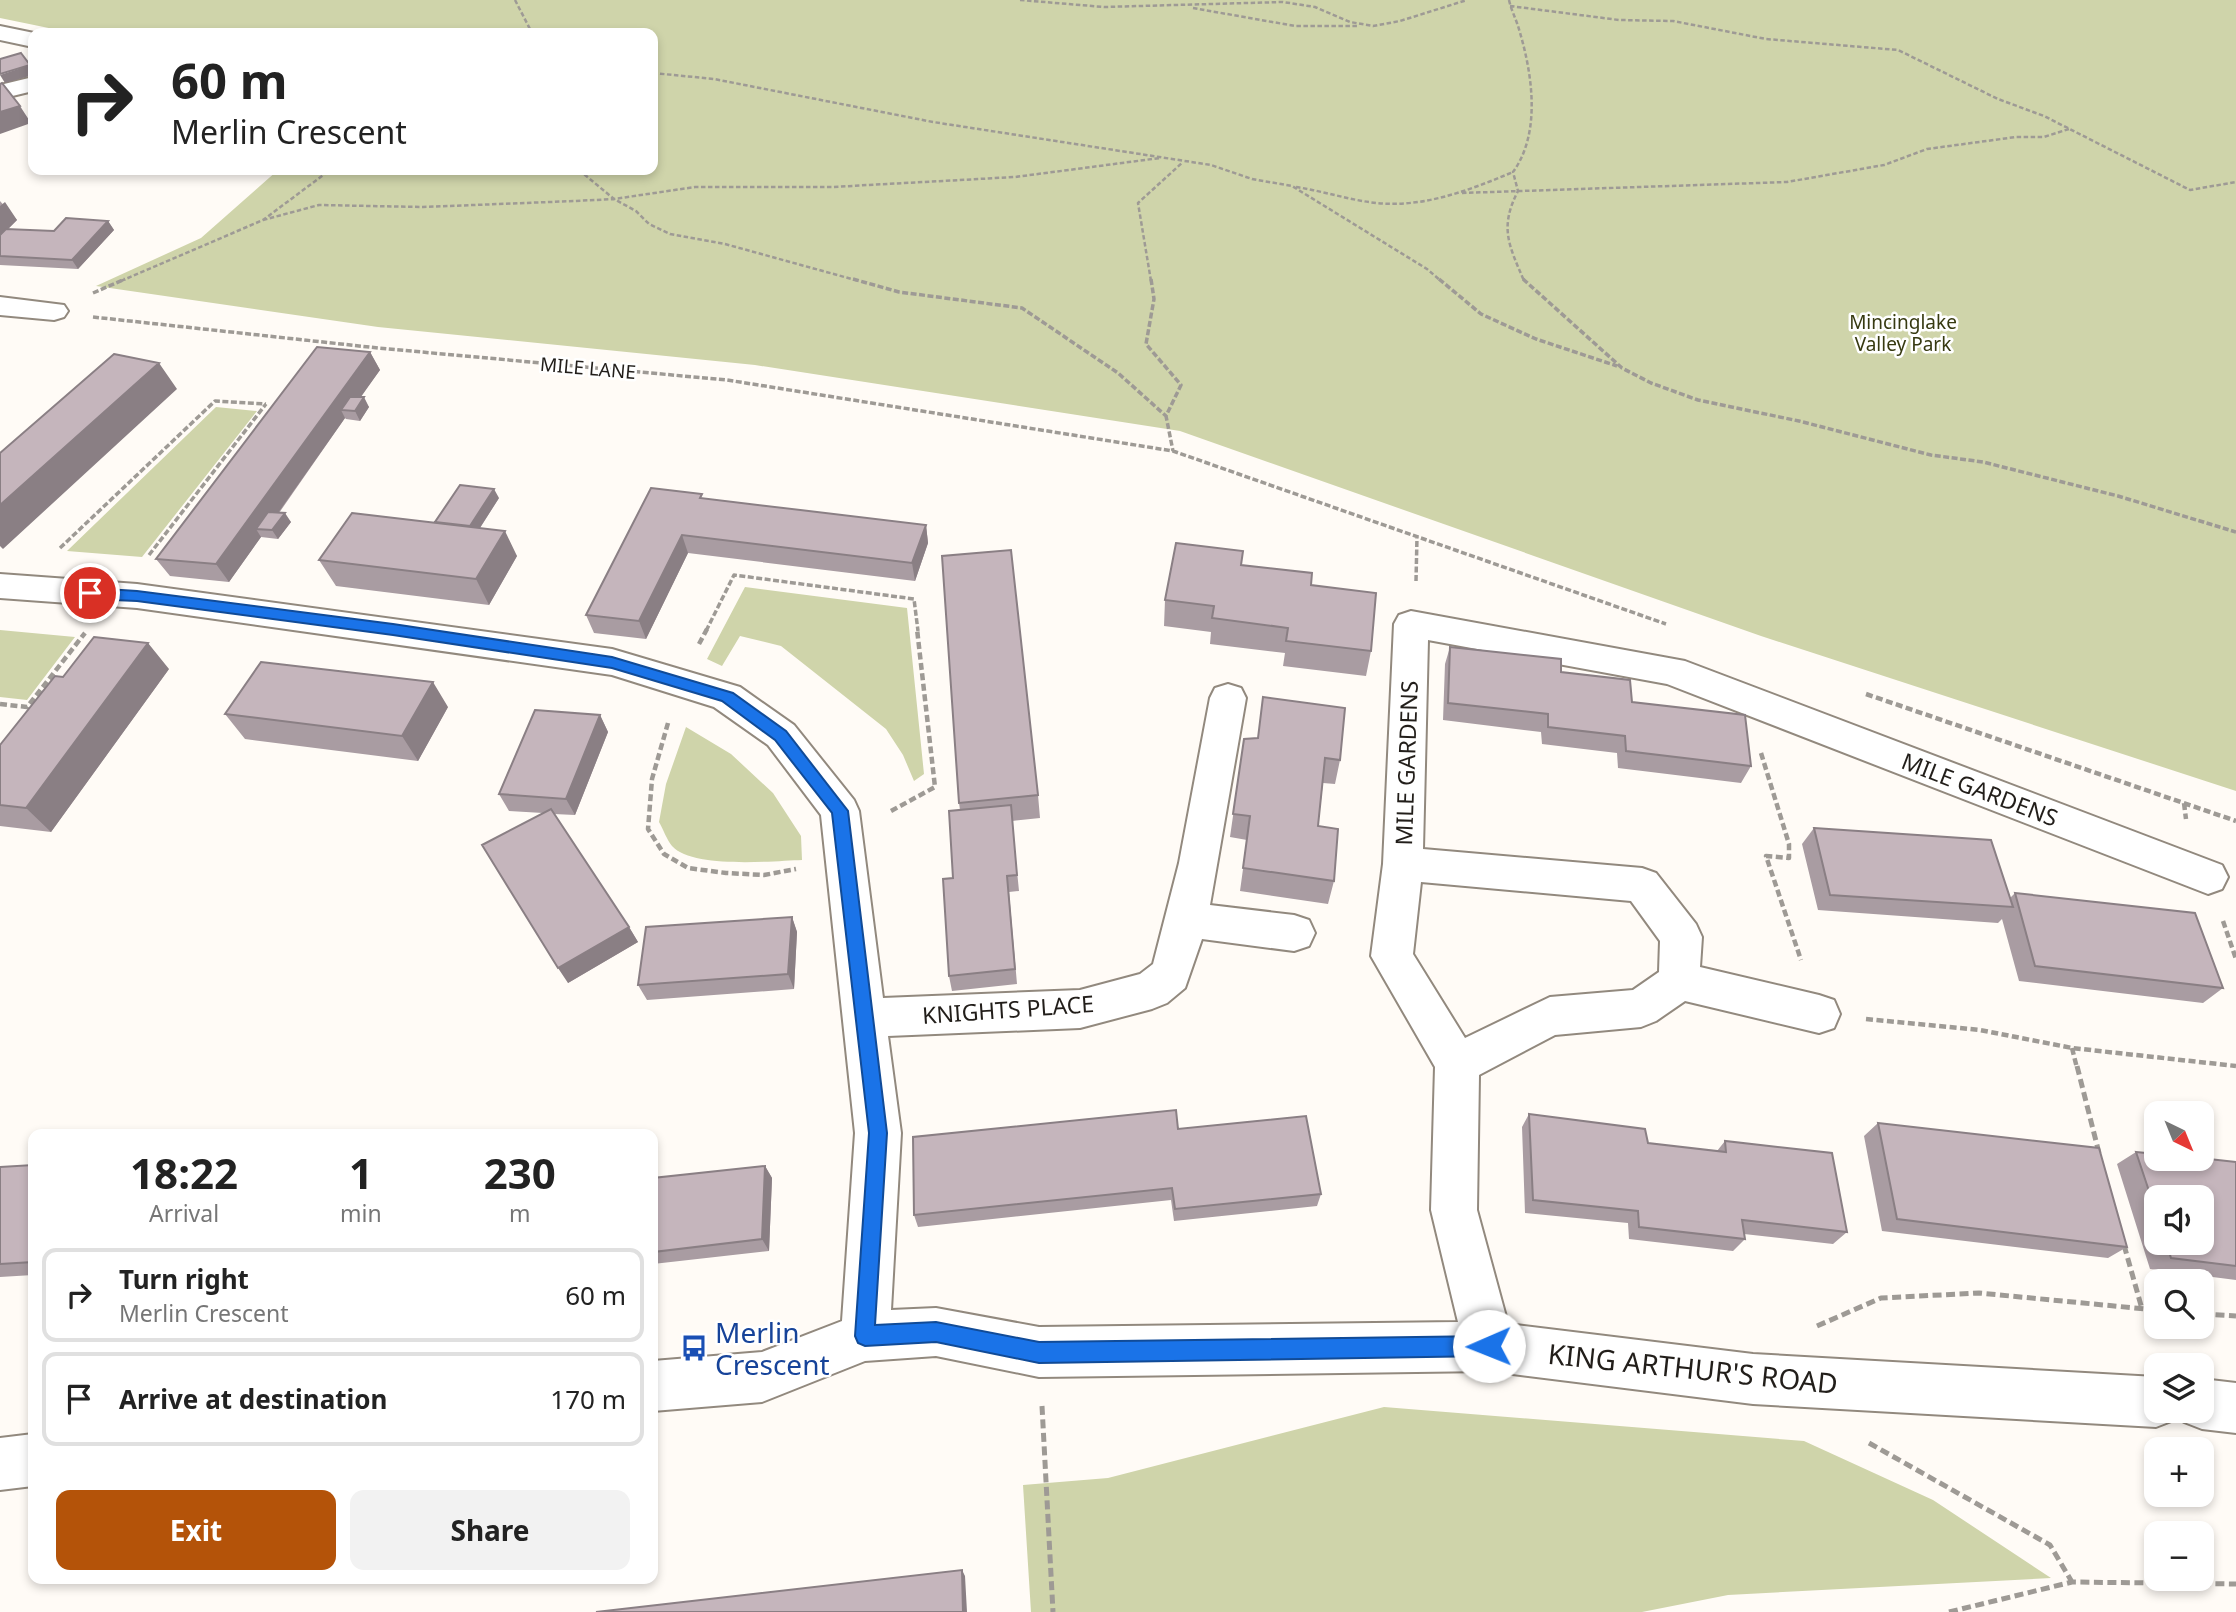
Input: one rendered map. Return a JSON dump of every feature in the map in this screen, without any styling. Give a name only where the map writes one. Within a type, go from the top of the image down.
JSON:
[{"type":"street","points":[[0,33],[28,39]]},
{"type":"street","points":[[0,92],[28,85]]},
{"type":"street","points":[[0,306],[54,312]]},
{"type":"street","points":[[8,588],[126,596],[393,630],[612,662],[727,697],[781,735],[840,811],[878,1133],[865,1336]]},
{"type":"street","name":"MILE GARDENS","points":[[1679,981],[1681,937],[1642,885],[1403,864],[1411,624],[1672,671],[2208,877]]},
{"type":"street","name":"KNIGHTS PLACE","points":[[865,1018],[1080,1009],[1152,990],[1170,975],[1199,863],[1228,698]]},
{"type":"street","points":[[1403,864],[1392,956],[1457,1064],[1454,1210],[1489,1346]]},
{"type":"street","points":[[1186,919],[1294,933]]},
{"type":"street","points":[[1457,1064],[1550,1016],[1642,1009],[1679,981],[1819,1014]]},
{"type":"street","name":"KING ARTHUR'S ROAD","points":[[658,1386],[762,1377],[865,1336],[936,1332],[1039,1352],[1489,1346],[1753,1379],[2144,1401]]},
{"type":"street","points":[[2214,1405],[2236,1408]]},
{"type":"street","points":[[0,1464],[28,1461]]},
{"type":"path","points":[[515,0],[529,28]]},
{"type":"path","points":[[1020,0],[1104,7],[1185,6],[1232,2],[1301,4],[1361,26]]},
{"type":"path","points":[[1185,6],[1322,30],[1382,25],[1467,0]]},
{"type":"path","points":[[1622,368],[1524,282],[1508,242],[1508,211],[1518,191],[1513,172],[1525,148],[1531,126],[1532,92],[1510,3],[1619,20],[1673,21],[1766,39],[1898,50],[1998,99],[2070,129],[2190,190],[2234,182]]},
{"type":"path","points":[[658,74],[713,79],[933,122],[1212,165],[1252,179],[1377,203],[1418,202],[1462,192],[1513,172]]},
{"type":"path","points":[[1462,192],[1787,182],[1884,165],[1927,149],[2044,137],[2070,129]]},
{"type":"path","points":[[54,312],[145,269],[263,220],[319,205],[423,207],[614,199],[695,187],[832,187],[1015,177],[1167,157]]},
{"type":"path","points":[[585,175],[614,199],[636,211],[649,224],[670,234],[725,244],[900,292],[1022,308],[1118,373],[1166,416],[1181,385],[1146,344],[1154,299],[1138,202],[1183,162]]},
{"type":"path","points":[[263,220],[323,175]]},
{"type":"path","points":[[1292,186],[1427,270],[1481,314],[1536,339],[1622,368],[1651,383],[1698,400],[2118,496],[2236,532]]},
{"type":"path","name":"MILE LANE","points":[[54,312],[378,348],[727,380],[1173,451],[1166,416]]},
{"type":"path","points":[[0,704],[27,707],[126,596],[136,573],[266,404],[215,401],[8,588]]},
{"type":"path","points":[[734,575],[914,599],[935,787],[845,848],[764,875],[688,868],[664,854],[648,829],[652,779],[680,681],[734,575]]},
{"type":"path","points":[[1745,699],[1789,844],[1789,858],[1766,856],[1819,1014]]},
{"type":"path","points":[[1887,1020],[1980,1030],[2072,1048],[2236,1066]]},
{"type":"path","points":[[2072,1048],[2100,1156]]},
{"type":"path","points":[[1807,1327],[1820,1325],[1881,1298],[1893,1297],[1979,1293],[2142,1309],[2121,1233]]},
{"type":"path","points":[[2214,1315],[2236,1316]]},
{"type":"path","points":[[1039,1352],[1053,1612]]},
{"type":"path","points":[[1804,1382],[1844,1429],[2050,1545],[2072,1582]]},
{"type":"path","points":[[1949,1612],[2072,1582],[2236,1584]]},
{"type":"green space","name":"Mincinglake Valley Park","points":[[0,0],[2236,0],[2236,791],[1761,636],[1180,431],[755,365],[378,327],[96,286],[201,238],[272,175],[658,175],[658,28],[49,28],[0,18]]},
{"type":"green space","points":[[216,407],[257,411],[142,557],[67,551]]},
{"type":"green space","points":[[745,587],[907,608],[924,774],[914,781],[903,755],[886,729],[781,646],[740,636],[722,666],[707,659]]},
{"type":"green space","points":[[0,630],[75,637],[27,700],[0,697]]},
{"type":"green space","points":[[686,727],[731,754],[773,793],[801,836],[802,860],[714,861],[682,853],[672,846],[659,822],[666,784]]},
{"type":"green space","points":[[1384,1407],[1804,1441],[1933,1500],[2051,1578],[1728,1595],[1642,1612],[1031,1612],[1023,1485],[1108,1478]]},
{"type":"building","points":[[21,53],[28,66],[0,74],[0,59]]},
{"type":"building","points":[[2,83],[20,106],[0,112]]},
{"type":"building","points":[[66,218],[108,221],[72,260],[0,256],[0,235],[6,229],[54,231]]},
{"type":"building","points":[[317,347],[370,352],[216,564],[156,559]]},
{"type":"building","points":[[114,354],[159,363],[0,505],[0,453]]},
{"type":"building","points":[[350,397],[364,397],[355,411],[341,410]]},
{"type":"building","points":[[460,485],[494,489],[470,526],[435,522]]},
{"type":"building","points":[[651,488],[702,494],[700,498],[926,525],[912,563],[682,535],[639,621],[586,615]]},
{"type":"building","points":[[268,512],[285,513],[272,530],[256,529]]},
{"type":"building","points":[[352,513],[505,531],[476,579],[319,560]]},
{"type":"building","points":[[1176,543],[1243,551],[1241,565],[1312,573],[1311,585],[1376,593],[1371,651],[1286,641],[1288,628],[1212,618],[1214,606],[1165,600]]},
{"type":"building","points":[[1011,550],[1038,795],[959,803],[942,556]]},
{"type":"building","points":[[94,637],[148,643],[26,808],[0,805],[0,745],[55,676],[63,677]]},
{"type":"building","points":[[1450,647],[1561,659],[1561,672],[1630,680],[1632,702],[1745,715],[1751,766],[1626,751],[1625,736],[1548,727],[1548,714],[1448,703]]},
{"type":"building","points":[[261,662],[433,682],[402,736],[225,714]]},
{"type":"building","points":[[1263,697],[1345,708],[1340,760],[1325,758],[1318,826],[1338,829],[1334,881],[1243,868],[1250,816],[1233,814],[1244,739],[1258,738]]},
{"type":"building","points":[[535,710],[600,715],[566,799],[499,794]]},
{"type":"building","points":[[1011,805],[1017,875],[1007,876],[1015,969],[949,976],[943,879],[953,878],[949,811]]},
{"type":"building","points":[[551,809],[629,927],[558,968],[482,845]]},
{"type":"building","points":[[1814,828],[1991,840],[2013,907],[1830,895]]},
{"type":"building","points":[[2015,893],[2195,913],[2223,988],[2035,966]]},
{"type":"building","points":[[792,917],[788,974],[638,985],[646,927]]},
{"type":"building","points":[[1176,1110],[1178,1129],[1306,1116],[1321,1194],[1175,1209],[1172,1188],[914,1215],[913,1137]]},
{"type":"building","points":[[1529,1114],[1645,1129],[1648,1143],[1726,1152],[1725,1141],[1832,1153],[1847,1232],[1742,1220],[1745,1239],[1639,1227],[1638,1211],[1533,1200]]},
{"type":"building","points":[[1878,1123],[2099,1148],[2127,1247],[1897,1219]]},
{"type":"building","points":[[2136,1152],[2144,1153],[2144,1171],[2214,1171],[2214,1160],[2236,1162],[2236,1266],[2171,1258],[2170,1255],[2214,1255],[2214,1185],[2147,1185]]},
{"type":"building","points":[[28,1165],[28,1262],[0,1264],[0,1167]]},
{"type":"building","points":[[765,1166],[762,1239],[658,1251],[658,1177]]},
{"type":"building","points":[[962,1570],[963,1612],[596,1612]]},
{"type":"place","name":"Merlin Crescent","points":[[694,1348]]},
{"type":"route","points":[[90,593],[137,596],[612,662],[727,697],[781,735],[840,811],[878,1133],[865,1336],[936,1332],[1039,1352],[1489,1346]]}]
